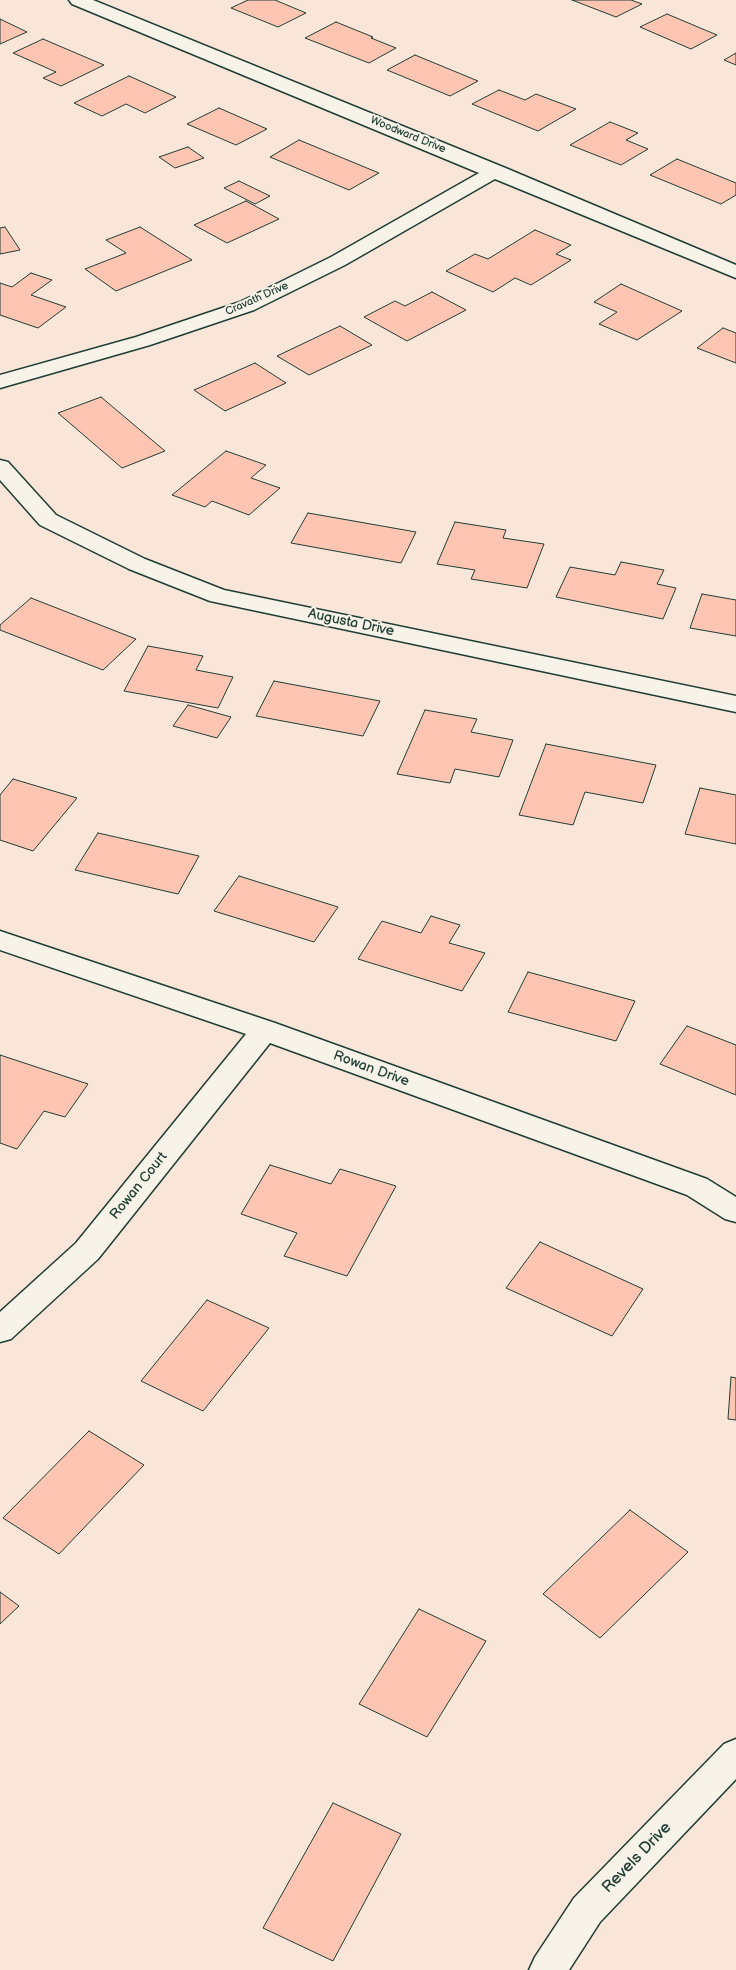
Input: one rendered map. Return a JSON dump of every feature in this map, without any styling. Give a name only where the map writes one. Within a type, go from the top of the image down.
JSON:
[{"type":"street","name":"Woodward Drive","points":[[78,0],[496,171],[736,272]]},
{"type":"street","name":"Cravath Drive","points":[[0,382],[143,341],[247,306],[338,261],[496,171]]},
{"type":"street","name":"Augusta Drive","points":[[0,467],[48,520],[137,564],[218,596],[736,704]]},
{"type":"street","name":"Rowan Drive","points":[[0,940],[265,1030],[697,1187],[736,1212]]},
{"type":"street","name":"Rowan Court","points":[[0,1330],[87,1250],[265,1030]]},
{"type":"street","name":"Revels Drive","points":[[548,1970],[587,1910],[736,1755]]},
{"type":"building","points":[[248,0],[275,0],[306,13],[278,27],[231,8]]},
{"type":"building","points":[[572,0],[631,0],[642,4],[616,17]]},
{"type":"building","points":[[667,14],[717,35],[691,49],[640,27]]},
{"type":"building","points":[[0,19],[27,32],[0,44]]},
{"type":"building","points":[[336,22],[396,48],[369,63],[305,38]]},
{"type":"building","points":[[43,39],[104,65],[61,86],[43,78],[56,72],[13,53]]},
{"type":"building","points":[[736,53],[736,65],[724,60]]},
{"type":"building","points":[[415,55],[478,81],[450,96],[387,70]]},
{"type":"building","points":[[129,76],[176,97],[145,113],[126,104],[102,116],[74,103]]},
{"type":"building","points":[[499,90],[525,100],[536,94],[576,109],[538,131],[472,104]]},
{"type":"building","points":[[219,108],[267,129],[236,145],[187,124]]},
{"type":"building","points":[[610,122],[638,133],[626,140],[648,149],[621,165],[570,145]]},
{"type":"building","points":[[299,140],[379,173],[349,190],[270,157]]},
{"type":"building","points":[[188,147],[204,158],[175,168],[159,157]]},
{"type":"building","points":[[677,159],[736,183],[736,195],[721,204],[650,175]]},
{"type":"building","points":[[239,181],[270,196],[255,204],[224,188]]},
{"type":"building","points":[[246,201],[279,219],[227,243],[194,225]]},
{"type":"building","points":[[5,227],[20,250],[0,254],[0,228]]},
{"type":"building","points":[[140,227],[192,260],[116,291],[85,269],[126,253],[106,240]]},
{"type":"building","points":[[535,230],[571,245],[556,254],[571,260],[531,285],[515,278],[493,292],[446,271],[475,254],[488,259]]},
{"type":"building","points":[[31,273],[52,280],[31,295],[66,307],[38,328],[0,315],[0,283],[12,287]]},
{"type":"building","points":[[621,284],[682,311],[637,340],[599,324],[617,312],[594,302]]},
{"type":"building","points":[[432,292],[466,310],[407,341],[364,317],[395,301],[405,306]]},
{"type":"building","points":[[340,326],[372,345],[309,375],[277,356]]},
{"type":"building","points":[[723,328],[736,333],[736,363],[697,348]]},
{"type":"building","points":[[255,363],[286,383],[225,411],[194,390]]},
{"type":"building","points":[[101,397],[165,451],[122,468],[58,413]]},
{"type":"building","points":[[226,451],[266,465],[251,478],[280,488],[249,515],[212,501],[205,507],[172,495]]},
{"type":"building","points":[[308,513],[416,532],[401,563],[291,543]]},
{"type":"building","points":[[455,522],[506,530],[503,538],[544,544],[527,588],[471,579],[475,570],[437,564]]},
{"type":"building","points":[[621,562],[664,570],[657,584],[676,588],[663,619],[556,597],[570,567],[615,575]]},
{"type":"building","points":[[702,594],[736,600],[736,636],[690,628]]},
{"type":"building","points":[[31,598],[136,639],[103,670],[0,630],[0,625]]},
{"type":"building","points":[[148,646],[203,656],[196,670],[233,677],[218,708],[124,691]]},
{"type":"building","points":[[274,681],[380,701],[363,736],[256,716]]},
{"type":"building","points":[[188,705],[231,717],[217,738],[173,726]]},
{"type":"building","points":[[425,710],[477,719],[471,732],[513,740],[499,777],[455,769],[450,783],[397,774]]},
{"type":"building","points":[[546,744],[656,765],[643,803],[585,792],[573,825],[519,815]]},
{"type":"building","points":[[13,779],[77,798],[33,851],[0,840],[0,795]]},
{"type":"building","points":[[700,788],[736,795],[736,844],[685,834]]},
{"type":"building","points":[[98,833],[199,856],[178,894],[75,870]]},
{"type":"building","points":[[239,876],[338,907],[314,942],[214,911]]},
{"type":"building","points":[[431,916],[460,925],[449,943],[485,953],[462,991],[358,959],[382,921],[421,933]]},
{"type":"building","points":[[528,972],[635,1001],[616,1041],[508,1012]]},
{"type":"building","points":[[687,1026],[736,1045],[736,1095],[660,1064]]},
{"type":"building","points":[[0,1055],[88,1084],[65,1117],[44,1111],[17,1149],[0,1143]]},
{"type":"building","points":[[270,1165],[331,1184],[340,1169],[396,1186],[347,1276],[284,1256],[297,1233],[241,1214]]},
{"type":"building","points":[[540,1242],[643,1289],[612,1336],[506,1288]]},
{"type":"building","points":[[207,1300],[269,1328],[203,1411],[141,1381]]},
{"type":"building","points":[[731,1377],[736,1378],[736,1420],[728,1419]]},
{"type":"building","points":[[89,1431],[144,1465],[59,1554],[3,1518]]},
{"type":"building","points":[[630,1510],[688,1552],[600,1638],[543,1594]]},
{"type":"building","points":[[0,1592],[19,1606],[0,1624]]},
{"type":"building","points":[[419,1609],[486,1641],[427,1737],[359,1704]]},
{"type":"building","points":[[333,1803],[401,1834],[333,1961],[263,1928]]}]
